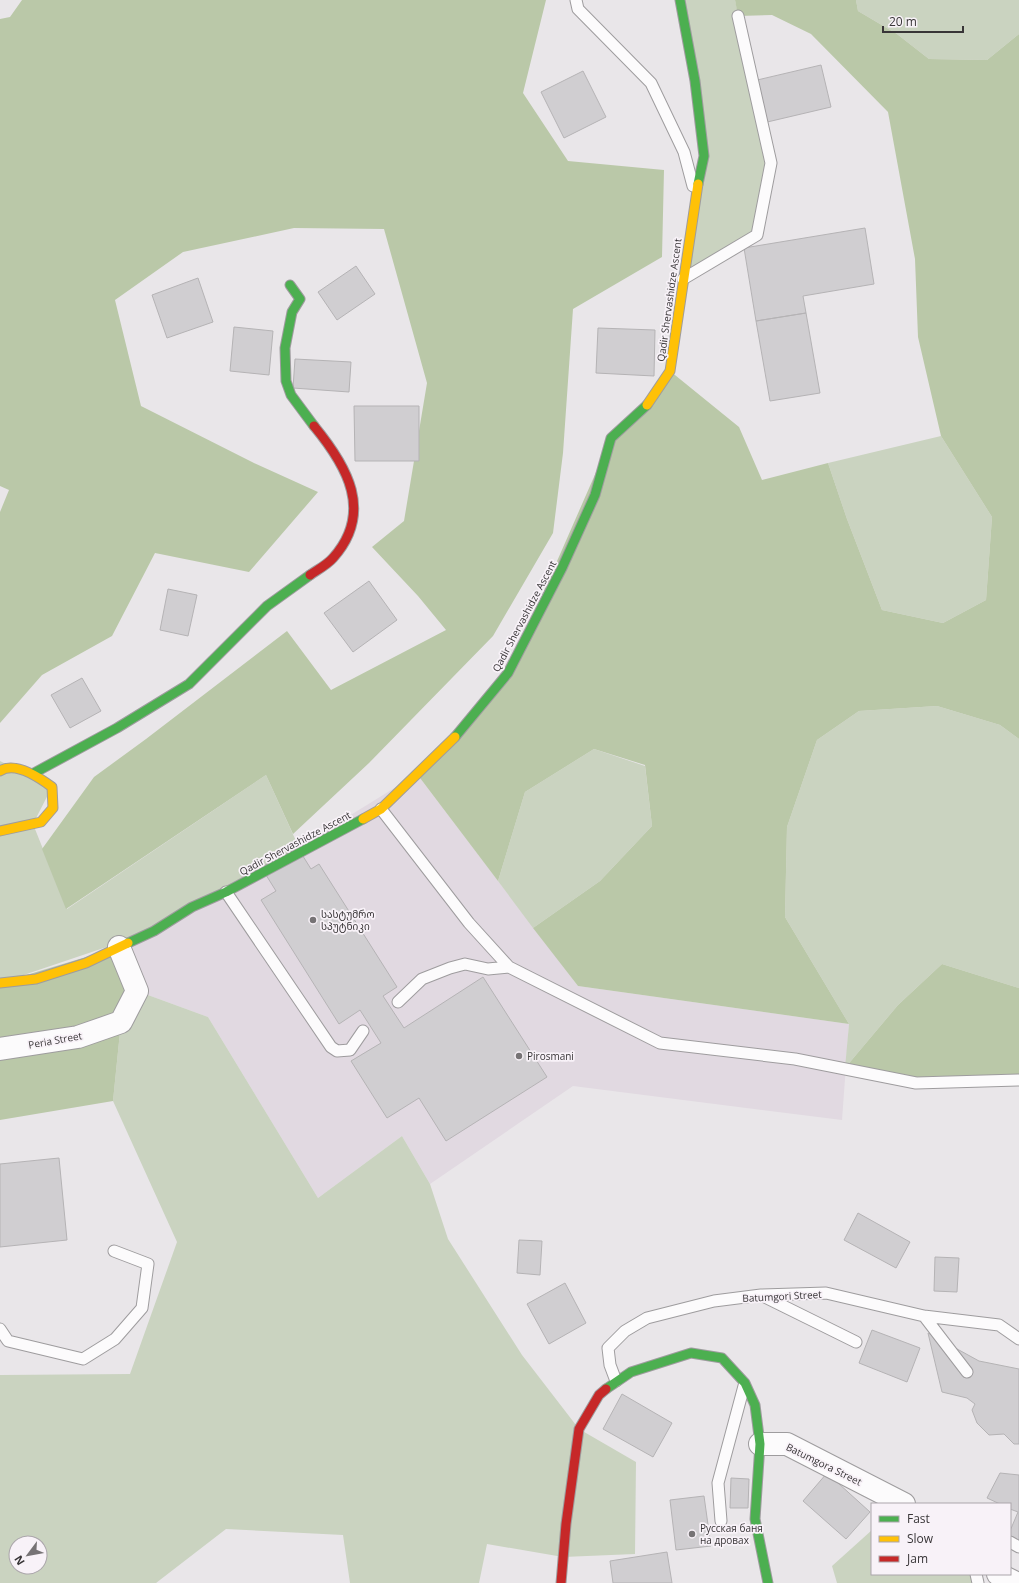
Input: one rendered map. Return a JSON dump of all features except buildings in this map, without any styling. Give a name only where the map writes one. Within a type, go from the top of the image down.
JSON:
[{"type":"street","name":"Qadir Shervashidze Ascent","points":[[0,983],[36,979],[86,963],[154,931],[192,907],[226,892],[381,809],[452,741],[508,672],[562,568],[595,495],[611,438],[650,402],[670,371],[696,196],[704,156],[695,81],[680,0]]},
{"type":"street","points":[[34,772],[117,728],[189,684],[267,606],[332,559],[345,541],[350,530],[354,512],[351,484],[333,449],[302,412],[291,395],[286,382],[285,348],[292,312],[300,299],[290,285]]},
{"type":"street","points":[[0,771],[3,769],[34,772],[52,787],[54,808],[41,822],[0,831]]},
{"type":"street","name":"Peria Street","points":[[0,1049],[78,1037],[121,1022],[137,991],[119,947]]},
{"type":"street","points":[[561,1583],[566,1524],[579,1429],[599,1395],[616,1381],[631,1372],[691,1353],[722,1358],[745,1383],[755,1405],[760,1444],[755,1518],[768,1583]]},
{"type":"street","name":"Batumgora Street","points":[[760,1444],[787,1444],[902,1503]]},
{"type":"street","points":[[1000,1575],[1016,1583]]},
{"type":"lane","points":[[576,0],[578,9],[652,83],[684,152],[696,196]]},
{"type":"lane","points":[[683,279],[757,235],[771,163],[738,16]]},
{"type":"lane","points":[[381,809],[469,923],[508,967],[660,1043],[795,1059],[916,1083],[1019,1080]]},
{"type":"lane","points":[[226,892],[331,1047],[337,1051],[350,1050],[363,1031]]},
{"type":"lane","points":[[398,1002],[422,979],[450,968],[465,964],[488,969],[508,967]]},
{"type":"lane","points":[[0,1329],[8,1341],[83,1359],[115,1339],[142,1308],[148,1264],[114,1251]]},
{"type":"lane","name":"Batumgori Street","points":[[616,1381],[610,1366],[608,1348],[626,1331],[647,1318],[714,1301],[761,1295],[826,1293],[924,1316],[999,1325],[1019,1339]]},
{"type":"lane","points":[[761,1295],[856,1342]]},
{"type":"lane","points":[[924,1316],[967,1372]]},
{"type":"lane","points":[[721,1521],[718,1483],[745,1383]]},
{"type":"shaded area","points":[[417,774],[578,986],[849,1024],[842,1120],[573,1086],[430,1184],[402,1136],[318,1198],[208,1017],[137,991],[119,947],[226,892]]},
{"type":"green space","points":[[22,0],[546,0],[523,93],[568,161],[664,170],[662,257],[573,309],[563,453],[553,533],[493,636],[369,763],[293,834],[266,775],[66,909],[42,849],[94,777],[287,631],[331,690],[446,630],[418,596],[372,547],[404,521],[427,383],[384,229],[294,228],[183,252],[115,300],[141,406],[254,463],[318,492],[249,572],[155,553],[112,636],[42,675],[0,723],[0,512],[9,490],[0,486],[0,19],[10,17]]},
{"type":"green space","points":[[680,0],[735,0],[771,163],[757,235],[683,279],[704,156]]},
{"type":"green space","points":[[735,0],[856,0],[858,11],[897,34],[929,59],[987,60],[1019,34],[1019,739],[1000,725],[937,706],[859,711],[817,740],[787,827],[785,917],[849,1024],[578,986],[533,928],[600,881],[652,826],[645,765],[594,749],[525,792],[498,881],[417,774],[508,673],[611,438],[670,371],[739,427],[762,480],[828,463],[847,519],[882,610],[943,623],[986,600],[992,517],[941,436],[918,337],[915,259],[888,112],[811,34],[772,15],[738,16]]},
{"type":"green space","points":[[856,0],[1019,0],[1019,34],[987,60],[929,59],[897,34],[858,11]]},
{"type":"green space","points":[[941,436],[992,517],[986,600],[943,623],[882,610],[847,519],[828,463]]},
{"type":"green space","points":[[937,706],[1000,725],[1019,739],[1019,988],[942,964],[898,1005],[845,1068],[849,1024],[785,917],[787,827],[817,740],[859,711]]},
{"type":"green space","points":[[594,749],[645,766],[652,826],[600,881],[533,928],[498,881],[525,792]]},
{"type":"green space","points":[[0,761],[52,787],[33,824],[67,909],[266,775],[301,852],[154,931],[0,983]]},
{"type":"green space","points":[[119,947],[130,972],[121,1022],[113,1101],[0,1120],[0,983]]},
{"type":"green space","points":[[942,964],[1019,988],[1019,1080],[916,1083],[845,1068],[898,1005]]},
{"type":"green space","points":[[137,991],[208,1017],[318,1198],[402,1136],[430,1184],[448,1239],[522,1355],[579,1429],[636,1462],[635,1554],[563,1557],[487,1544],[479,1583],[350,1583],[343,1535],[226,1529],[156,1583],[0,1583],[0,1375],[130,1374],[177,1242],[113,1101],[121,1022]]},
{"type":"green space","points":[[871,1531],[871,1575],[976,1575],[978,1583],[837,1583],[832,1566]]},
{"type":"traffic: fast","points":[[680,0],[695,81],[704,156],[698,184]]},
{"type":"traffic: fast","points":[[290,285],[300,299],[292,312],[285,348],[286,381],[291,395],[314,426]]},
{"type":"traffic: fast","points":[[455,737],[508,673],[562,568],[595,495],[611,438],[647,405]]},
{"type":"traffic: fast","points":[[34,773],[117,728],[189,684],[267,606],[310,575]]},
{"type":"traffic: fast","points":[[128,943],[154,931],[192,907],[226,892],[363,819]]},
{"type":"traffic: fast","points":[[606,1389],[631,1372],[691,1353],[722,1358],[745,1383],[755,1405],[760,1444],[755,1519],[768,1583]]},
{"type":"traffic: slow","points":[[647,405],[670,371],[698,184]]},
{"type":"traffic: slow","points":[[363,819],[381,809],[455,737]]},
{"type":"traffic: slow","points":[[0,771],[6,768],[20,769],[47,783],[52,787],[53,808],[41,822],[0,831]]},
{"type":"traffic: slow","points":[[0,983],[36,979],[86,963],[128,943]]},
{"type":"traffic: jam","points":[[310,575],[331,561],[345,541],[352,524],[354,507],[351,490],[345,473],[337,457],[314,426]]},
{"type":"traffic: jam","points":[[561,1583],[566,1524],[579,1429],[599,1395],[606,1389]]},
{"type":"place","name":"სასტუმრო სპუტნიკი","points":[[313,920]]},
{"type":"place","name":"Pirosmani","points":[[519,1056]]},
{"type":"place","name":"Русская баня на дровах","points":[[692,1534]]}]
